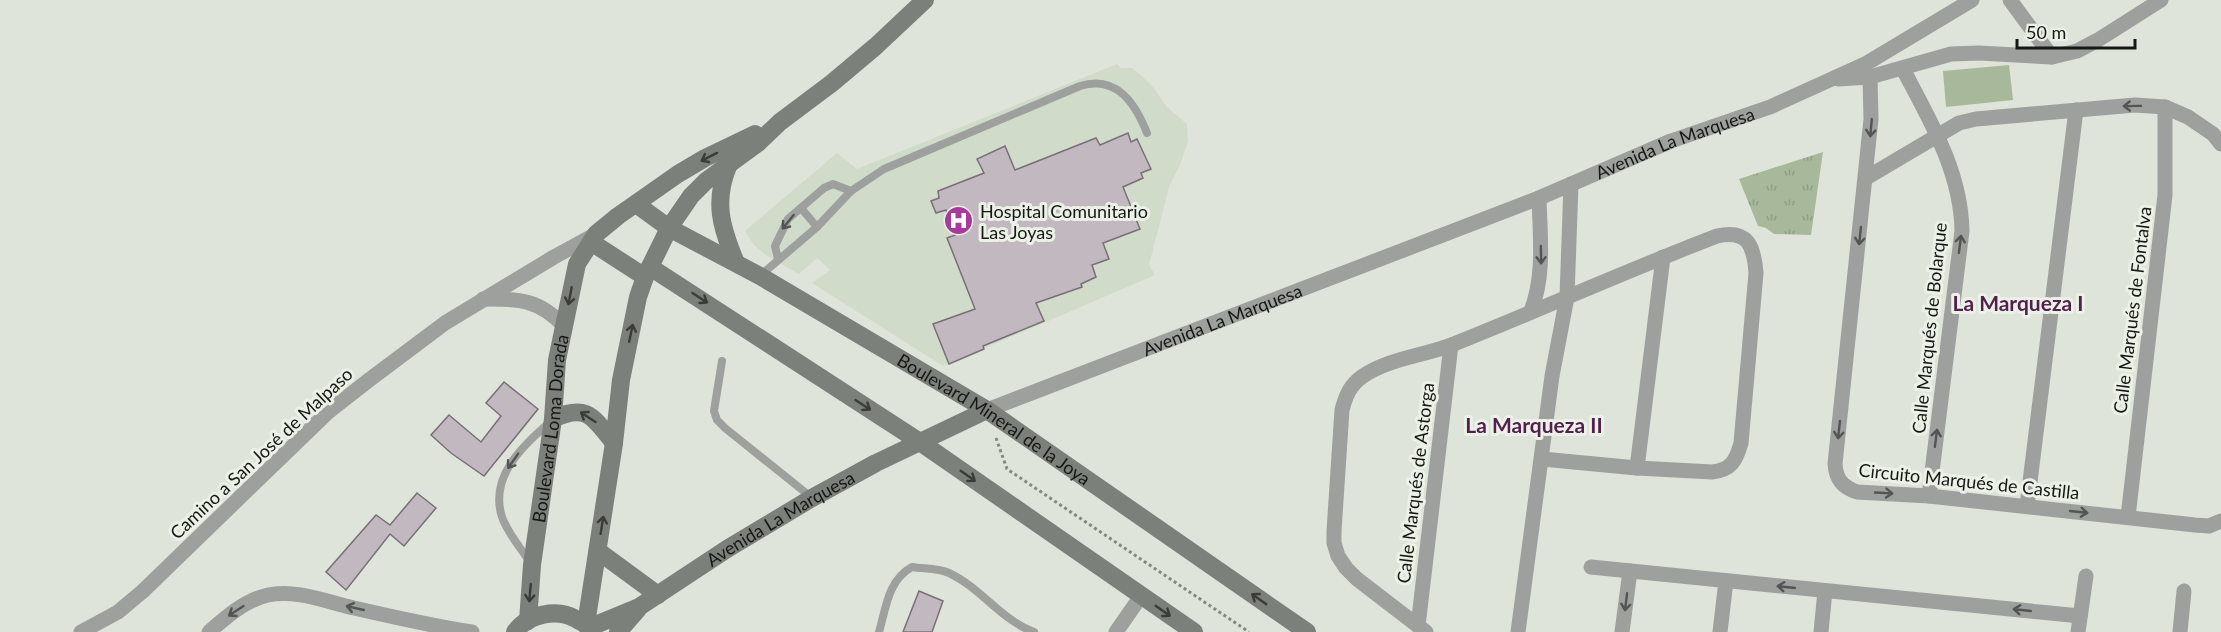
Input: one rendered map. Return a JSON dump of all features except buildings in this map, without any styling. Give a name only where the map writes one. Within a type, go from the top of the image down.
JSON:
[{"type":"street","points":[[521,626],[542,615],[557,613],[573,617],[588,628],[621,380],[638,297],[669,228],[691,196],[706,180],[758,143],[780,122],[841,76],[926,0]]},
{"type":"street","name":"Avenida La Marquesa","points":[[588,628],[639,607],[680,578],[812,498],[876,463],[987,410],[1539,198],[1671,141],[1770,107],[1867,63],[1972,0]]},
{"type":"street","points":[[2010,0],[2052,57]]},
{"type":"street","points":[[1829,80],[1870,77],[1951,54],[1979,53],[2052,57],[2077,51],[2161,0]]},
{"type":"street","name":"Calle Marqués de Bolarque","points":[[1903,69],[1938,136],[1957,184],[1961,210],[1962,231],[1929,496]]},
{"type":"street","name":"Circuito Marqués de Castilla","points":[[1870,77],[1871,119],[1836,472],[1838,480],[1843,486],[1857,492],[1929,496],[2209,526],[2221,520]]},
{"type":"street","points":[[1866,178],[1959,123],[1976,119],[2135,105],[2165,107],[2188,117],[2213,134],[2221,144]]},
{"type":"street","name":"Calle Marqués de Fontalva","points":[[2128,517],[2165,195],[2165,107]]},
{"type":"street","points":[[2027,506],[2076,110]]},
{"type":"street","name":"Boulevard Loma Dorada","points":[[521,626],[553,419],[557,360],[577,264],[593,238],[678,174],[705,158],[780,122]]},
{"type":"street","points":[[729,163],[722,180],[720,214],[722,230],[736,262]]},
{"type":"street","points":[[1518,632],[1552,376],[1567,297],[1571,184]]},
{"type":"street","points":[[1531,311],[1537,296],[1541,263],[1539,198]]},
{"type":"street","points":[[636,204],[669,228]]},
{"type":"street","name":"Boulevard Mineral de la Joya","points":[[669,228],[736,262],[987,410],[1307,632]]},
{"type":"street","points":[[1422,629],[1357,579],[1338,556],[1334,543],[1342,410],[1346,394],[1352,384],[1382,366],[1451,345],[1717,236],[1730,233],[1742,236],[1750,244],[1755,257],[1756,273],[1741,443],[1737,457],[1730,466],[1723,471],[1637,468],[1542,459]]},
{"type":"street","points":[[593,238],[920,442],[1194,632]]},
{"type":"street","name":"Camino a San José de Malpaso","points":[[81,632],[118,612],[142,591],[328,412],[445,323],[483,299],[593,238]]},
{"type":"street","points":[[1637,468],[1663,257]]},
{"type":"street","points":[[483,299],[525,301],[552,313],[565,327]]},
{"type":"street","name":"Calle Marqués de Astorga","points":[[1422,629],[1451,345]]},
{"type":"street","points":[[553,419],[568,412],[581,411],[589,415],[614,443]]},
{"type":"street","points":[[598,551],[658,595]]},
{"type":"street","points":[[1591,567],[2080,616]]},
{"type":"street","points":[[1622,632],[1630,571]]},
{"type":"street","points":[[2078,632],[2086,576]]},
{"type":"street","points":[[1720,632],[1726,581]]},
{"type":"street","points":[[1821,632],[1825,591]]},
{"type":"street","points":[[2180,632],[2184,591]]},
{"type":"street","points":[[209,632],[230,614],[249,603],[267,596],[291,593],[412,627],[472,632]]},
{"type":"street","points":[[1116,632],[1141,596]]},
{"type":"street","name":"Avenida La Marquesa","points":[[618,632],[639,607]]},
{"type":"lane","points":[[760,276],[817,227],[851,191],[884,169],[1091,83],[1113,85],[1138,111],[1148,133]]},
{"type":"lane","points":[[778,259],[775,246],[788,219],[833,184],[851,191]]},
{"type":"lane","points":[[801,208],[817,227]]},
{"type":"lane","points":[[722,361],[714,411],[717,420],[725,429],[812,498]]},
{"type":"lane","points":[[532,565],[502,517],[499,499],[502,481],[509,464],[525,444],[553,419]]},
{"type":"lane","points":[[879,632],[891,590],[898,578],[912,567],[949,573],[1018,626],[1034,632]]},
{"type":"path","points":[[987,410],[1007,469],[1249,632]]},
{"type":"shaded area","name":"Hospital Comunitario Las Joyas","points":[[1117,64],[1121,68],[1132,68],[1143,77],[1167,107],[1187,124],[1188,141],[1169,187],[1149,265],[1155,275],[943,366],[812,283],[830,270],[817,258],[799,274],[767,256],[754,245],[745,231],[837,153],[857,169]]},
{"type":"green space","points":[[2009,65],[2013,100],[1946,107],[1943,71]]},
{"type":"green space","points":[[1823,152],[1811,235],[1774,234],[1758,226],[1739,179]]},
{"type":"place","name":"Hospital Comunitario Las Joyas","points":[[959,221]]},
{"type":"district","name":"La Marqueza I","points":[[2018,302]]},
{"type":"district","name":"La Marqueza II","points":[[1534,424]]}]
